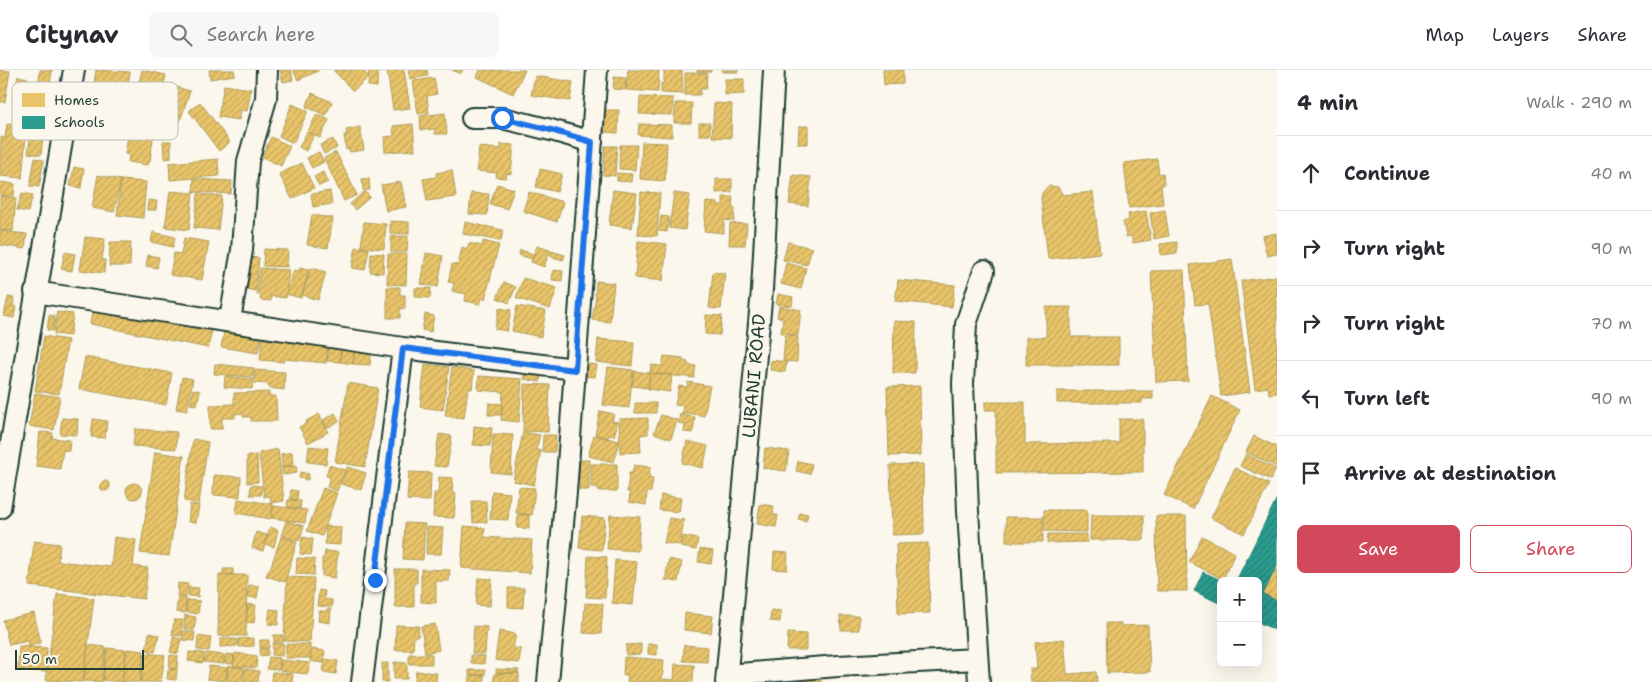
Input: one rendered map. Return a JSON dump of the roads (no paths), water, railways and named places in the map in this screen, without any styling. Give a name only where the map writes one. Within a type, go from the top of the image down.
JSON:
[{"type":"street","points":[[230,320],[242,250],[248,161],[266,99],[267,70]]},
{"type":"street","points":[[548,682],[566,492],[597,70]]},
{"type":"street","name":"LUBANI ROAD","points":[[726,678],[762,290],[774,70]]},
{"type":"street","points":[[472,118],[502,118],[592,142]]},
{"type":"street","points":[[0,508],[62,140]]},
{"type":"street","points":[[979,682],[963,384],[966,324],[984,271]]},
{"type":"street","points":[[35,292],[230,320],[403,348],[575,370]]},
{"type":"street","points":[[362,682],[403,348]]},
{"type":"street","points":[[726,678],[838,666],[977,659]]}]
